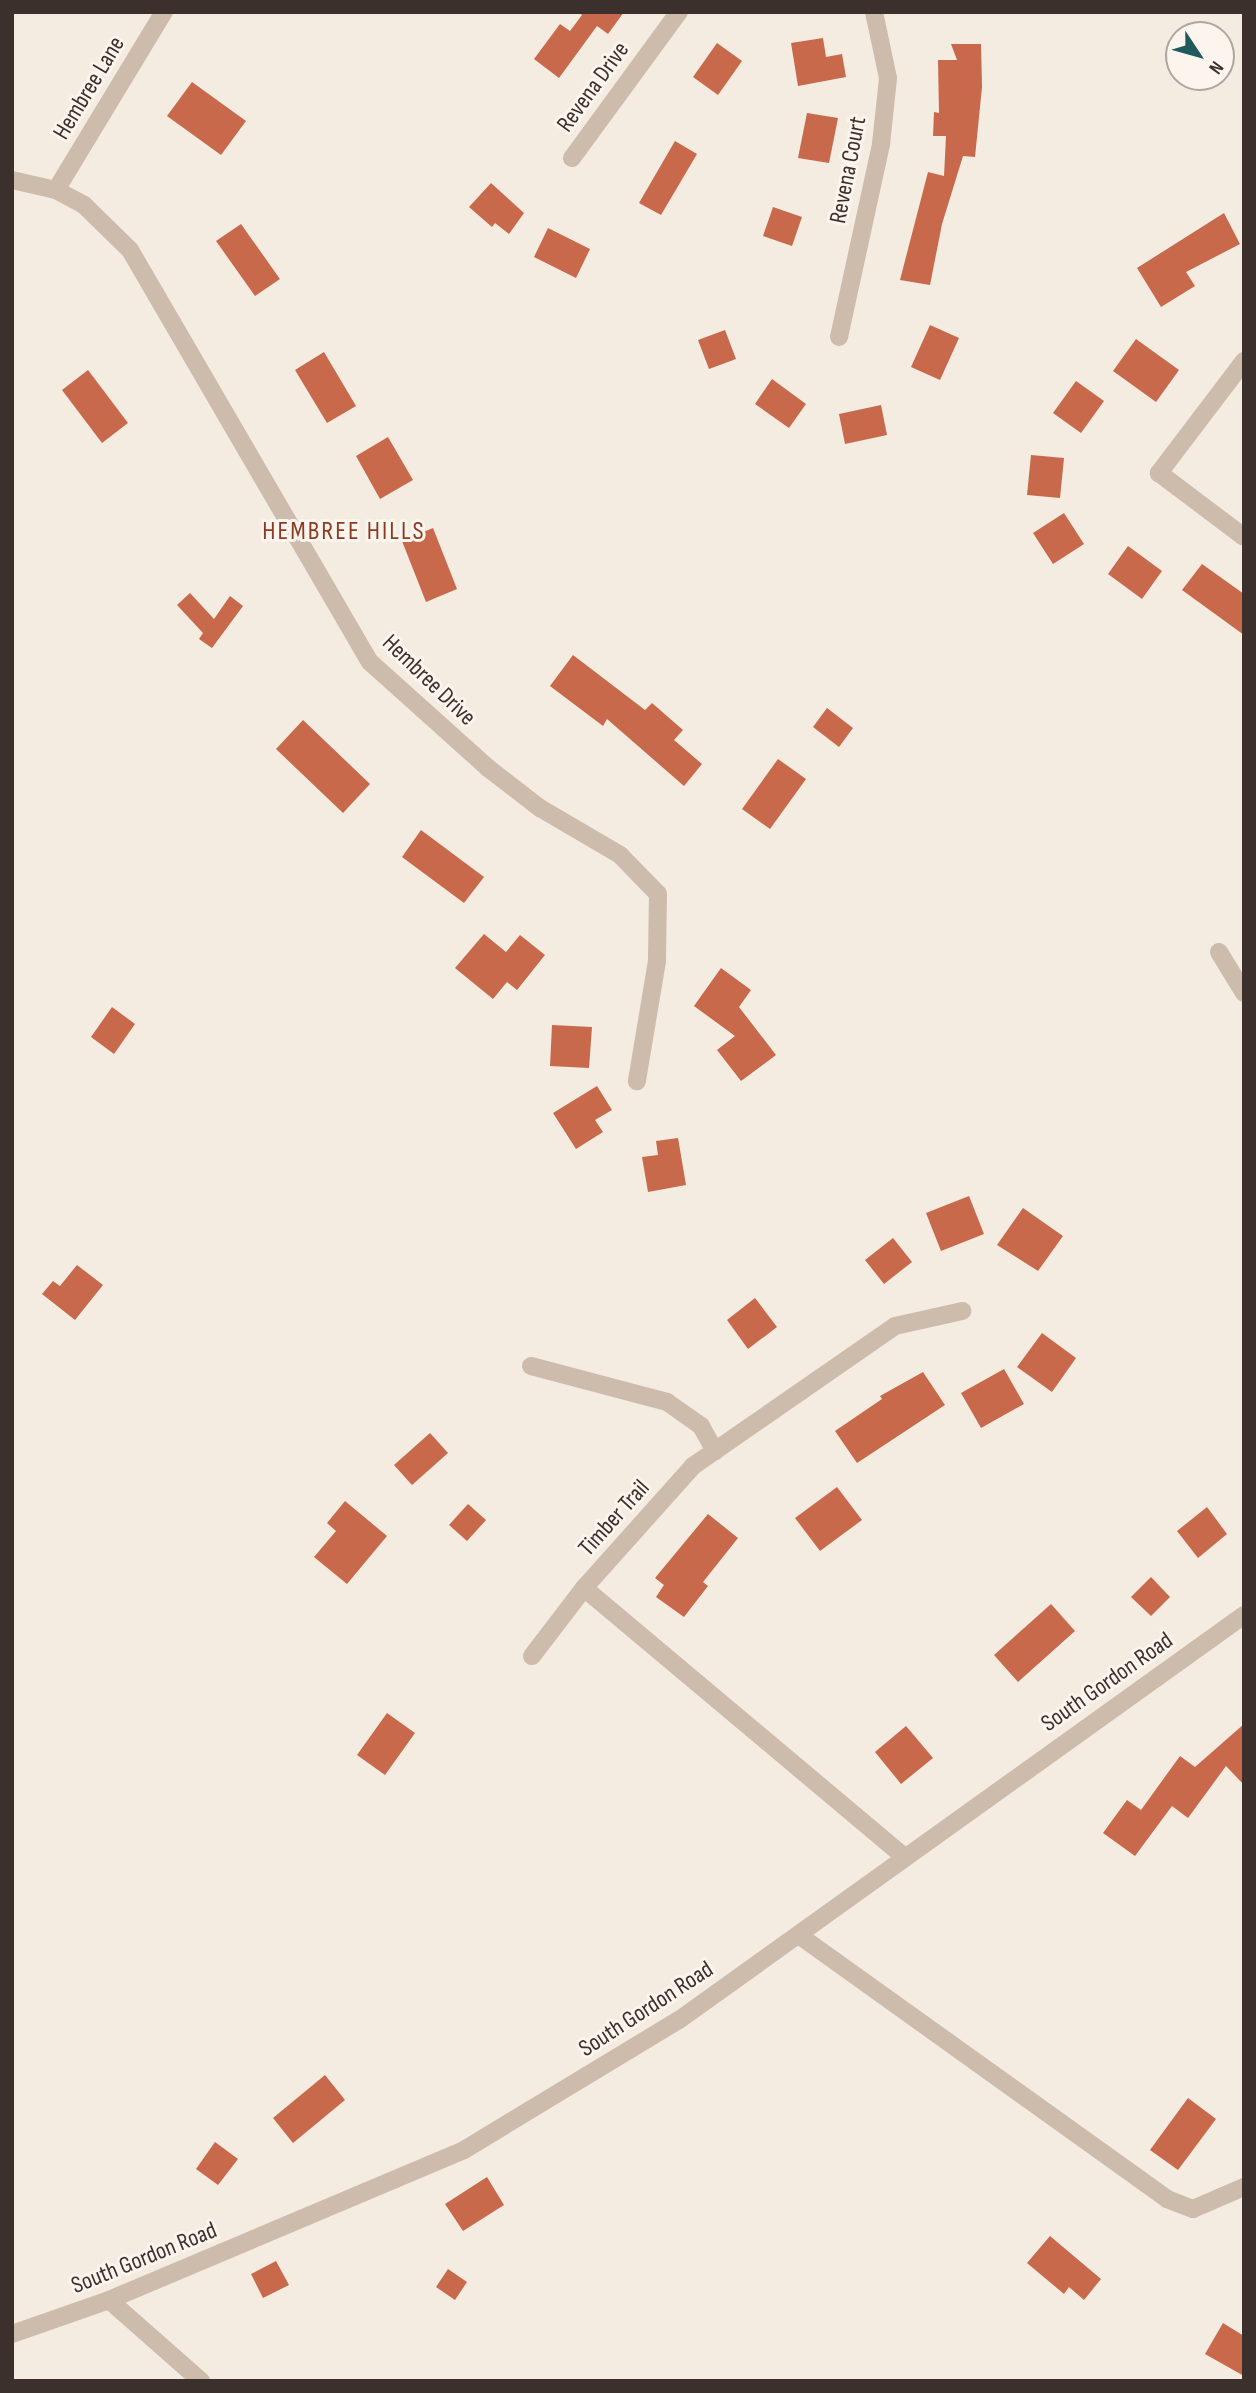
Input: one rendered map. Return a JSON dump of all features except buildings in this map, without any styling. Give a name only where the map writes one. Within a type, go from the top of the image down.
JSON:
[{"type":"street","name":"Hembree Lane","points":[[56,190],[164,12]]},
{"type":"street","name":"Revena Drive","points":[[572,158],[679,12]]},
{"type":"street","name":"Revena Court","points":[[839,337],[881,144],[887,91],[874,12]]},
{"type":"street","name":"Hembree Drive","points":[[12,180],[56,190],[83,205],[130,250],[370,662],[488,768],[540,808],[620,855],[658,894],[657,961],[637,1081]]},
{"type":"street","points":[[1244,361],[1159,473],[1244,537]]},
{"type":"street","points":[[1219,952],[1244,993]]},
{"type":"street","name":"Timber Trail","points":[[905,1857],[584,1588],[693,1466],[895,1326],[962,1311]]},
{"type":"street","points":[[531,1366],[667,1402],[701,1426],[715,1451]]},
{"type":"street","points":[[532,1656],[584,1588]]},
{"type":"street","name":"South Gordon Road","points":[[12,2334],[109,2300],[464,2150],[679,2020],[800,1936],[905,1857],[1244,1615]]},
{"type":"street","points":[[800,1936],[1167,2199],[1193,2209],[1244,2187]]},
{"type":"street","points":[[109,2300],[201,2381]]},
{"type":"district","name":"HEMBREE HILLS","points":[[344,532]]}]
